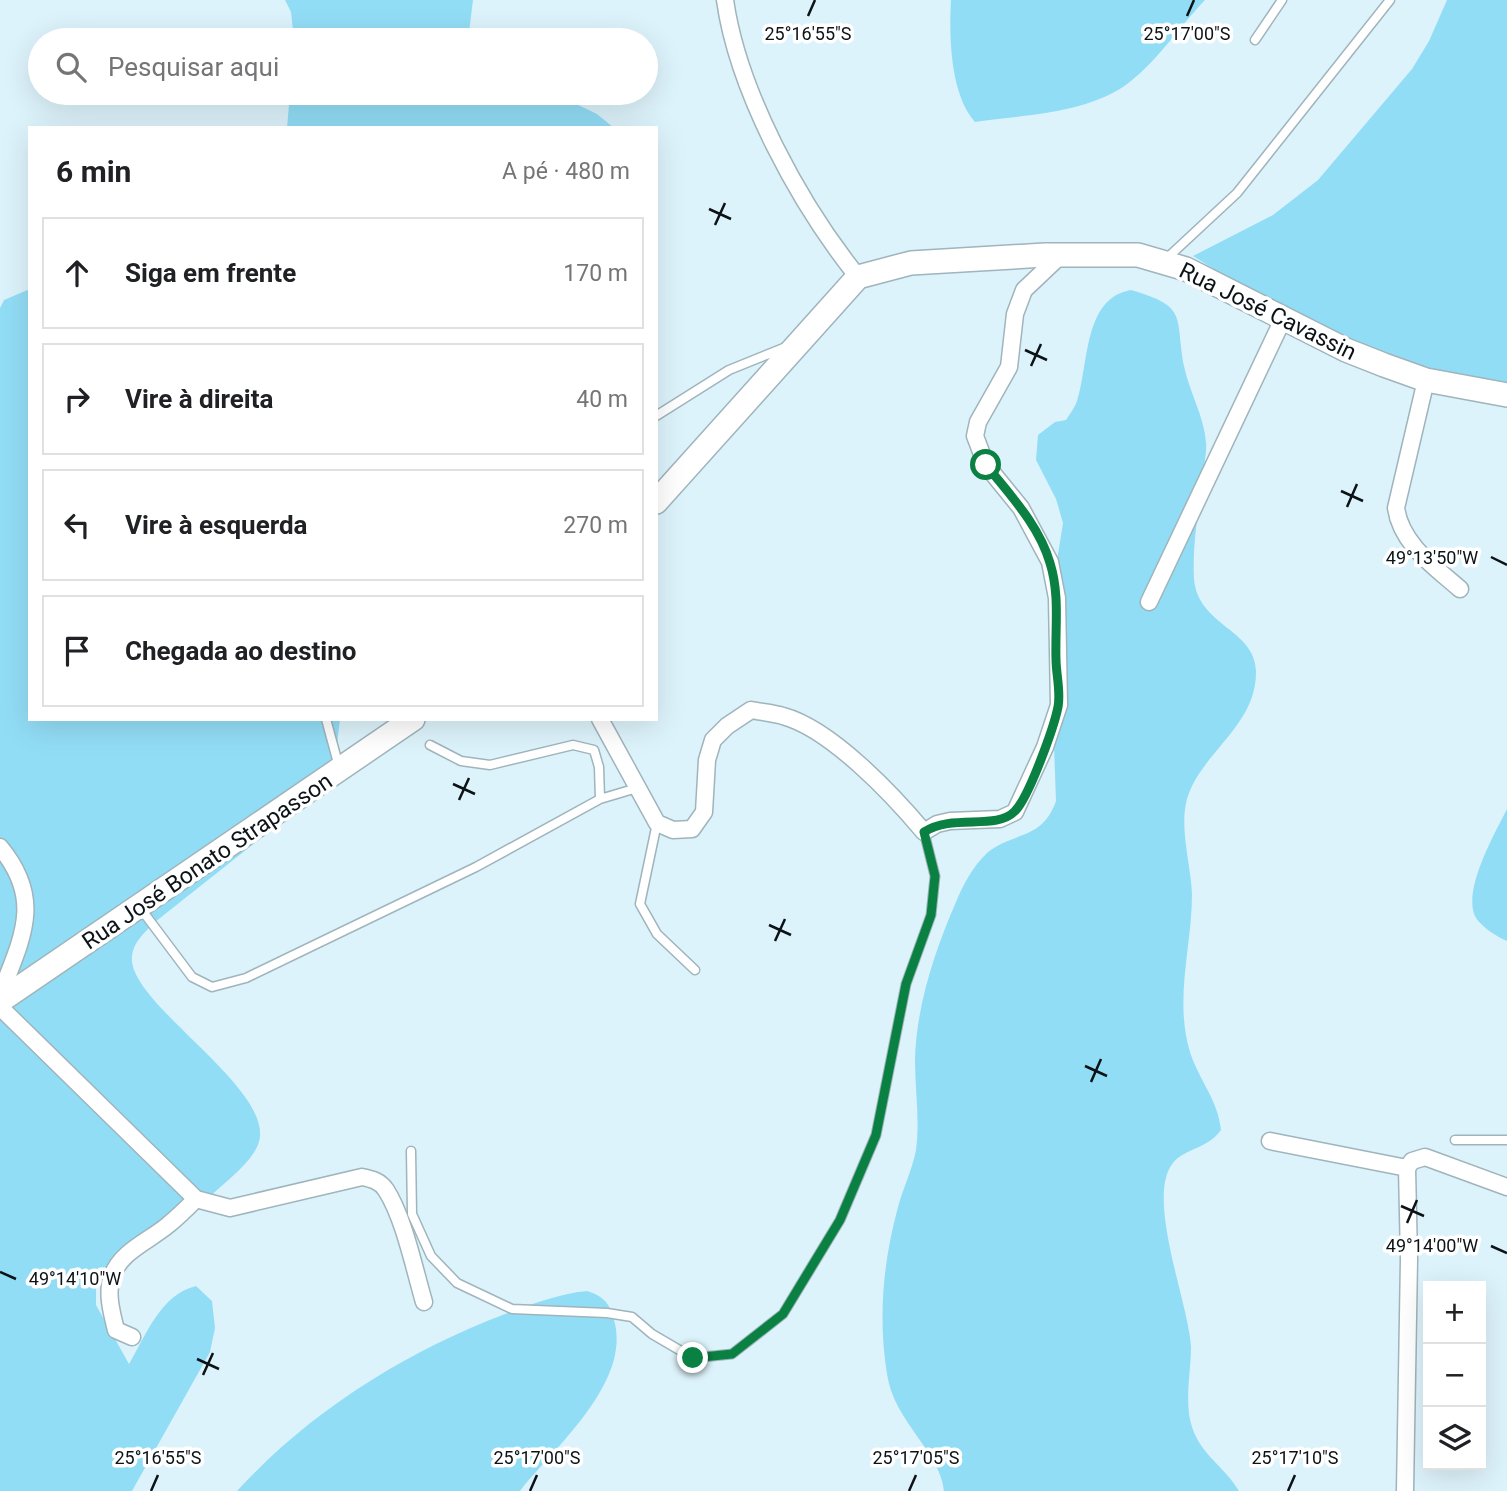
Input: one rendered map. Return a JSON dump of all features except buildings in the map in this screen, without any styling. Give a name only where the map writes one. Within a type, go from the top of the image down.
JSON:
[{"type":"street","points":[[658,500],[858,277],[823,234],[772,139],[730,36],[725,0]]},
{"type":"street","points":[[601,721],[657,823],[673,830],[692,829],[705,812],[707,760],[713,740],[727,726],[751,710],[785,716],[821,734],[895,797],[924,832],[937,824],[950,821],[1000,819],[1015,812],[1045,747],[1059,705],[1057,598],[1050,562],[1028,519],[986,465],[975,436],[978,422],[1009,368],[1015,314],[1024,290],[1061,255]]},
{"type":"street","name":"Rua José Cavassin","points":[[858,277],[911,263],[1061,255],[1138,255],[1185,269],[1346,350],[1426,380],[1507,395]]},
{"type":"street","points":[[1149,601],[1284,317]]},
{"type":"street","points":[[1426,380],[1396,508],[1398,526],[1425,558],[1460,590]]},
{"type":"street","name":"Rua José Bonato Strapasson","points":[[0,1001],[410,721]]},
{"type":"street","points":[[0,847],[24,886],[27,907],[23,932],[0,995]]},
{"type":"street","points":[[0,1007],[196,1199],[230,1208],[362,1177],[376,1180],[385,1189],[397,1217],[424,1302]]},
{"type":"street","points":[[1270,1141],[1407,1168]]},
{"type":"street","points":[[1405,1491],[1409,1259],[1407,1168],[1412,1161],[1425,1157],[1507,1187]]},
{"type":"street","points":[[132,1337],[116,1330],[111,1303],[111,1277],[121,1261],[138,1245],[168,1226],[196,1199]]},
{"type":"lane","points":[[1255,40],[1282,0]]},
{"type":"lane","points":[[1163,262],[1237,193],[1390,0]]},
{"type":"lane","points":[[658,415],[729,370],[801,341]]},
{"type":"lane","points":[[327,721],[340,770]]},
{"type":"lane","points":[[430,745],[461,761],[489,765],[573,745],[584,746],[594,750],[599,767],[600,799]]},
{"type":"lane","points":[[139,907],[192,977],[212,987],[246,978],[476,867],[600,799],[637,788]]},
{"type":"lane","points":[[657,823],[640,904],[657,934],[695,970]]},
{"type":"lane","points":[[411,1150],[412,1214],[431,1256],[457,1283],[512,1309],[632,1317],[652,1334],[693,1358],[732,1354],[783,1314],[840,1220],[876,1135],[906,984],[931,915],[935,876],[924,832]]},
{"type":"lane","points":[[1455,1140],[1507,1140]]},
{"type":"shaded area","points":[[285,0],[473,0],[470,28],[293,28],[291,12]]},
{"type":"shaded area","points":[[951,0],[1205,0],[1146,68],[1107,96],[1051,112],[975,122],[960,96],[956,81],[951,47]]},
{"type":"shaded area","points":[[1447,0],[1507,0],[1507,391],[1480,389],[1297,321],[1193,256],[1273,215],[1318,180],[1412,69],[1429,41]]},
{"type":"shaded area","points":[[289,105],[578,105],[597,114],[612,126],[287,126]]},
{"type":"shaded area","points":[[28,290],[28,721],[340,721],[335,761],[295,811],[155,922],[140,937],[133,951],[137,976],[153,998],[228,1075],[248,1101],[259,1125],[257,1147],[239,1170],[190,1214],[127,1257],[96,1284],[96,1305],[129,1364],[148,1329],[173,1297],[196,1286],[212,1301],[215,1328],[210,1352],[132,1491],[0,1491],[0,308],[4,300]]},
{"type":"shaded area","points":[[1131,290],[1162,302],[1176,315],[1184,366],[1206,442],[1195,539],[1194,579],[1198,595],[1205,607],[1246,646],[1253,657],[1256,671],[1248,708],[1194,782],[1185,810],[1192,894],[1184,993],[1185,1032],[1194,1062],[1216,1109],[1221,1130],[1210,1141],[1184,1154],[1173,1163],[1166,1179],[1164,1200],[1171,1252],[1189,1328],[1191,1347],[1188,1398],[1192,1427],[1201,1445],[1239,1491],[944,1491],[941,1476],[891,1391],[884,1353],[883,1291],[888,1251],[899,1203],[916,1150],[915,1060],[919,1020],[941,939],[969,876],[987,853],[1043,823],[1056,801],[1049,610],[1063,523],[1056,499],[1036,460],[1038,435],[1055,422],[1066,420],[1071,413],[1081,386],[1096,319],[1104,306],[1115,296]]},
{"type":"shaded area","points":[[1507,809],[1507,941],[1494,934],[1476,918],[1473,893],[1481,863]]},
{"type":"shaded area","points":[[587,1291],[605,1301],[614,1320],[617,1343],[612,1367],[587,1412],[520,1491],[237,1491],[295,1435],[360,1387],[395,1366],[468,1329],[505,1314],[555,1297]]},
{"type":"route","points":[[693,1358],[732,1354],[783,1314],[840,1220],[876,1135],[906,984],[931,915],[935,876],[924,832],[937,824],[950,821],[1000,819],[1015,812],[1045,747],[1059,705],[1056,660],[1057,598],[1050,562],[1021,508],[986,465]]}]
